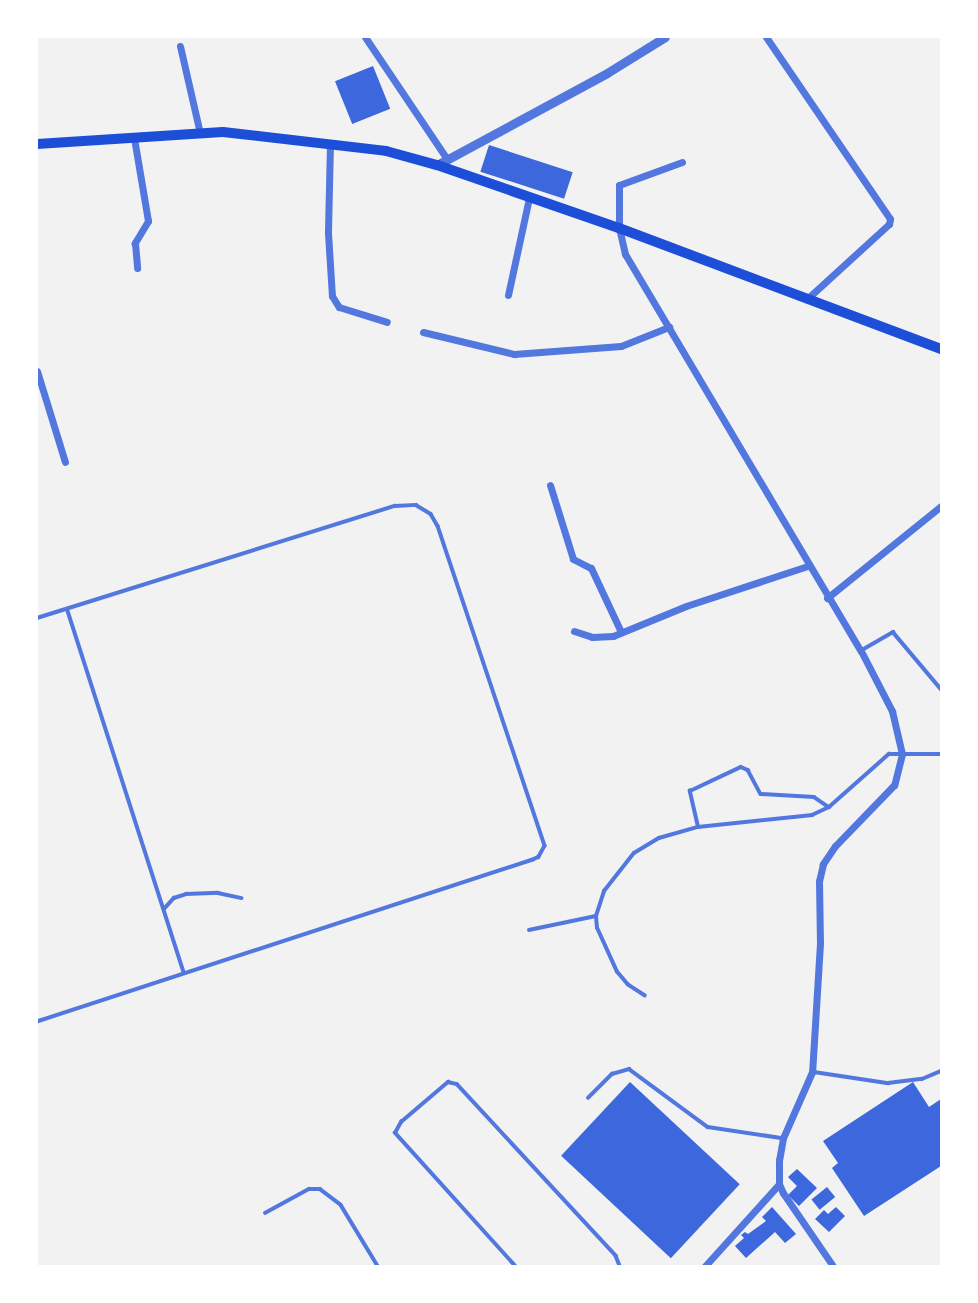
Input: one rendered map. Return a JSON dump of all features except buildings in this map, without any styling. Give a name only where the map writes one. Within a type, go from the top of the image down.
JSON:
[{"type":"main road","points":[[37,145],[223,131],[330,142],[442,162],[528,198],[619,228],[941,349]]},
{"type":"street","points":[[365,37],[442,162],[607,74],[665,37]]},
{"type":"street","points":[[766,37],[890,219],[889,223],[807,299]]},
{"type":"street","points":[[180,46],[200,133]]},
{"type":"street","points":[[134,138],[148,221],[135,243],[137,268]]},
{"type":"street","points":[[330,142],[328,233],[332,296],[339,307],[387,323]]},
{"type":"street","points":[[682,162],[621,184],[619,228],[625,254],[827,598],[861,651],[892,711],[902,754],[894,785],[835,846],[821,873],[811,1072],[783,1138],[779,1184],[788,1203],[833,1266]]},
{"type":"street","points":[[508,295],[528,198]]},
{"type":"street","points":[[423,332],[514,354],[621,346],[669,327]]},
{"type":"street","points":[[37,371],[65,462]]},
{"type":"street","points":[[550,485],[573,559],[591,568],[621,632]]},
{"type":"street","points":[[827,598],[941,506]]},
{"type":"street","points":[[573,631],[583,635],[608,637],[686,606],[808,566]]},
{"type":"street","points":[[705,1266],[779,1184]]},
{"type":"lane","points":[[37,618],[68,611],[395,506],[416,505],[432,514],[438,526],[544,838],[543,852],[533,860],[37,1022]]},
{"type":"lane","points":[[68,611],[184,972]]},
{"type":"lane","points":[[861,651],[893,632],[941,689]]},
{"type":"lane","points":[[645,996],[628,985],[617,972],[600,940],[596,916],[604,891],[634,853],[659,838],[698,827],[771,817],[797,818],[829,807],[884,757],[941,754]]},
{"type":"lane","points":[[698,827],[690,791],[741,767],[748,770],[761,794],[814,797],[829,807]]},
{"type":"lane","points":[[164,909],[174,898],[186,894],[218,893],[241,898]]},
{"type":"lane","points":[[529,930],[596,916]]},
{"type":"lane","points":[[588,1098],[612,1074],[629,1069],[708,1127],[783,1138]]},
{"type":"lane","points":[[811,1072],[888,1083],[922,1079],[941,1071]]},
{"type":"lane","points":[[514,1266],[395,1133],[401,1122],[448,1082],[457,1084],[616,1256],[620,1266]]},
{"type":"lane","points":[[265,1213],[309,1189],[320,1189],[341,1205],[378,1266]]}]
